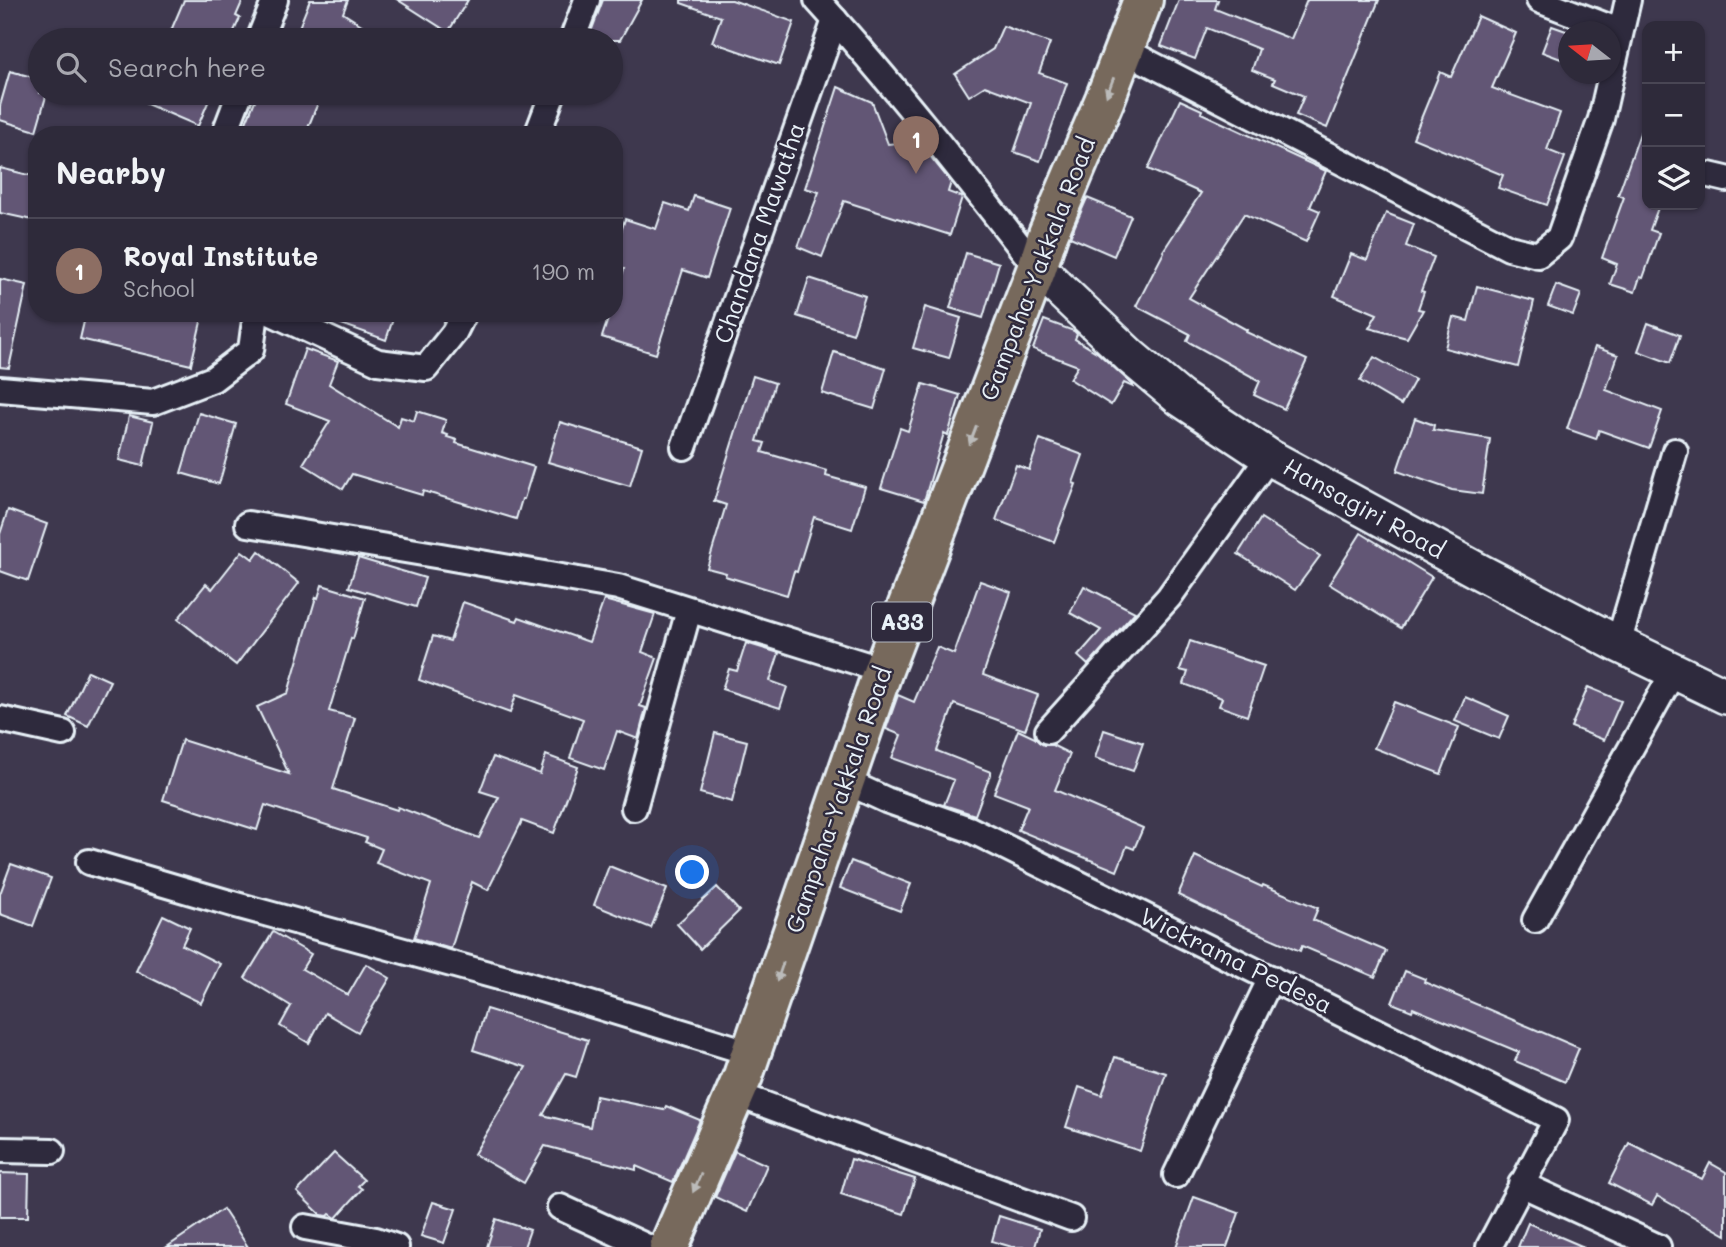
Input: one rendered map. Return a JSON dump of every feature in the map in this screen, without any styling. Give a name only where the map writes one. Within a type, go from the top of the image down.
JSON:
[{"type":"highway","name":"Gampaha-Yakkala Road","points":[[669,1247],[736,1094],[883,670],[1048,234],[1143,0]]},
{"type":"street","points":[[264,28],[275,0]]},
{"type":"street","points":[[576,28],[587,0]]},
{"type":"street","points":[[817,0],[951,159],[1037,268]]},
{"type":"street","points":[[1539,0],[1592,21]]},
{"type":"street","points":[[1621,25],[1628,0]]},
{"type":"street","name":"Chandana Mawatha","points":[[684,447],[835,20]]},
{"type":"street","points":[[1124,50],[1509,248],[1538,255],[1559,238],[1601,119],[1608,84]]},
{"type":"street","points":[[227,126],[235,105]]},
{"type":"street","points":[[540,126],[548,105]]},
{"type":"street","name":"Hansagiri Road","points":[[1037,268],[1131,357],[1180,398],[1269,457],[1480,572],[1618,644],[1726,696]]},
{"type":"street","points":[[0,389],[153,402],[213,379],[251,350],[255,322]]},
{"type":"street","points":[[291,322],[378,362],[426,369],[454,334],[460,322]]},
{"type":"street","points":[[1618,644],[1675,452]]},
{"type":"street","points":[[1048,731],[1169,597],[1269,457]]},
{"type":"street","points":[[248,524],[618,587],[883,670]]},
{"type":"street","points":[[634,808],[689,610]]},
{"type":"street","points":[[1535,920],[1674,671]]},
{"type":"street","points":[[0,719],[63,733]]},
{"type":"street","name":"Wickrama Pedesa","points":[[845,781],[886,800],[969,829],[1556,1120],[1521,1184]]},
{"type":"street","points":[[89,862],[528,985],[751,1053]]},
{"type":"street","points":[[1177,1175],[1271,978]]},
{"type":"street","points":[[736,1094],[1071,1218]]},
{"type":"street","points":[[0,1150],[52,1151]]},
{"type":"street","points":[[1489,1247],[1521,1184],[1658,1247]]},
{"type":"street","points":[[560,1207],[647,1247]]},
{"type":"street","points":[[305,1227],[376,1240],[396,1247]]},
{"type":"building","points":[[184,0],[243,0],[236,16],[240,18],[235,28],[172,28]]},
{"type":"building","points":[[310,0],[348,0],[343,13],[366,28],[299,28]]},
{"type":"building","points":[[398,0],[468,0],[450,28],[442,28]]},
{"type":"building","points":[[603,0],[642,0],[623,35],[623,28],[592,28]]},
{"type":"building","points":[[681,0],[732,0],[794,22],[779,65],[712,42],[721,17],[681,3]]},
{"type":"building","points":[[1179,0],[1218,0],[1215,9],[1291,39],[1307,0],[1379,0],[1327,128],[1296,115],[1304,96],[1273,83],[1275,79],[1252,70],[1259,49],[1207,28],[1195,59],[1161,46]]},
{"type":"building","points":[[1478,16],[1516,33],[1492,88],[1560,113],[1547,150],[1565,157],[1547,205],[1498,188],[1503,175],[1413,138],[1440,72],[1451,77]]},
{"type":"building","points":[[1003,26],[1050,43],[1039,73],[1067,83],[1040,161],[1014,152],[1031,103],[985,86],[969,96],[955,74],[993,49]]},
{"type":"building","points":[[1552,26],[1558,28],[1558,58],[1542,52]]},
{"type":"building","points":[[10,71],[28,76],[28,105],[44,105],[37,126],[28,126],[28,129],[0,120],[0,106]]},
{"type":"building","points":[[838,87],[872,102],[888,144],[918,141],[951,182],[948,192],[962,197],[950,235],[844,201],[822,257],[798,247],[819,192],[805,188]]},
{"type":"building","points":[[1180,100],[1202,110],[1201,113],[1326,171],[1310,207],[1320,211],[1306,242],[1244,214],[1189,298],[1247,330],[1246,332],[1307,360],[1284,409],[1254,395],[1260,381],[1187,341],[1190,334],[1136,306],[1163,251],[1201,193],[1148,169]]},
{"type":"building","points":[[149,105],[207,105],[198,126]]},
{"type":"building","points":[[253,105],[317,105],[309,126],[245,126]]},
{"type":"building","points":[[1642,128],[1642,210],[1657,210],[1650,230],[1659,233],[1643,278],[1640,277],[1635,292],[1610,284],[1617,264],[1602,258],[1624,197],[1618,195]]},
{"type":"building","points":[[0,168],[28,175],[28,219],[0,213]]},
{"type":"building","points":[[694,196],[730,208],[707,278],[683,270],[656,354],[602,337],[607,322],[623,322],[625,219],[656,229],[665,203],[689,211]]},
{"type":"building","points":[[1087,198],[1131,216],[1114,256],[1070,237]]},
{"type":"building","points":[[1386,213],[1414,224],[1406,246],[1434,257],[1421,291],[1424,292],[1418,309],[1423,310],[1407,338],[1369,328],[1377,314],[1334,296],[1351,254],[1367,260]]},
{"type":"building","points":[[966,253],[999,263],[983,318],[950,308]]},
{"type":"building","points":[[809,278],[865,296],[853,334],[797,316]]},
{"type":"building","points":[[0,279],[27,285],[9,368],[0,367]]},
{"type":"building","points":[[1556,285],[1581,294],[1573,315],[1548,306]]},
{"type":"building","points":[[1477,286],[1534,301],[1518,367],[1445,348],[1453,317],[1468,321]]},
{"type":"building","points":[[925,307],[961,318],[949,358],[913,348]]},
{"type":"building","points":[[1044,320],[1074,331],[1077,334],[1075,339],[1098,353],[1133,387],[1124,383],[1111,405],[1070,379],[1078,366],[1033,349]]},
{"type":"building","points":[[84,322],[201,322],[191,365],[80,339]]},
{"type":"building","points":[[336,322],[392,322],[386,340]]},
{"type":"building","points":[[1648,323],[1680,335],[1670,363],[1638,351]]},
{"type":"building","points":[[1595,347],[1618,355],[1606,390],[1662,411],[1649,448],[1599,430],[1596,439],[1567,429]]},
{"type":"building","points":[[305,349],[338,361],[329,384],[398,427],[401,417],[414,421],[417,411],[446,420],[442,433],[457,440],[456,443],[534,467],[516,519],[423,491],[422,495],[352,474],[343,489],[303,464],[330,421],[286,404]]},
{"type":"building","points":[[834,352],[886,368],[874,409],[822,393]]},
{"type":"building","points":[[1374,357],[1415,380],[1401,405],[1360,381]]},
{"type":"building","points":[[753,376],[775,383],[757,441],[765,443],[762,452],[827,471],[826,476],[865,487],[852,529],[814,517],[787,595],[707,568],[726,505],[714,501]]},
{"type":"building","points":[[923,384],[960,395],[948,435],[944,433],[924,501],[881,488],[900,428],[908,431]]},
{"type":"building","points":[[199,413],[236,424],[219,484],[181,473]]},
{"type":"building","points":[[129,416],[153,422],[143,466],[119,460]]},
{"type":"building","points":[[1415,418],[1434,425],[1433,430],[1490,439],[1482,494],[1452,490],[1397,471]]},
{"type":"building","points":[[560,422],[642,447],[630,486],[548,462]]},
{"type":"building","points":[[1040,439],[1083,455],[1073,483],[1076,484],[1054,542],[996,520],[1016,465],[1029,470]]},
{"type":"building","points":[[8,510],[47,524],[28,581],[0,571],[0,534]]},
{"type":"building","points":[[1261,518],[1320,556],[1295,590],[1238,554]]},
{"type":"building","points":[[1361,533],[1432,577],[1401,628],[1329,584]]},
{"type":"building","points":[[242,551],[253,559],[259,551],[299,583],[236,665],[178,619],[206,584],[212,589]]},
{"type":"building","points":[[358,558],[425,578],[416,607],[349,587]]},
{"type":"building","points":[[980,581],[1011,592],[983,675],[1038,695],[1025,730],[954,704],[937,751],[991,772],[975,815],[944,805],[954,780],[892,758],[901,735],[886,729],[898,695],[914,702],[937,647],[954,654]]},
{"type":"building","points":[[322,585],[365,598],[329,711],[355,718],[333,789],[397,810],[398,807],[479,838],[499,797],[480,791],[493,757],[540,774],[546,755],[578,767],[554,833],[522,821],[488,890],[472,882],[451,949],[414,938],[431,884],[376,863],[382,849],[365,842],[367,838],[265,805],[257,830],[163,800],[182,740],[289,774],[257,707],[288,693],[316,597],[318,598]]},
{"type":"building","points":[[1084,586],[1135,612],[1088,665],[1078,656],[1101,630],[1070,613]]},
{"type":"building","points":[[604,600],[655,614],[642,652],[657,658],[640,706],[646,708],[638,739],[617,731],[604,770],[570,758],[583,719],[516,695],[510,713],[419,680],[433,636],[450,641],[463,602],[517,621],[519,617],[589,642]]},
{"type":"building","points":[[1190,641],[1264,666],[1247,716],[1219,706],[1222,698],[1184,684],[1188,672],[1180,670]]},
{"type":"building","points":[[746,643],[779,653],[770,681],[787,687],[780,708],[722,689],[729,669],[737,671]]},
{"type":"building","points":[[88,671],[110,681],[88,726],[67,716]]},
{"type":"building","points":[[1588,687],[1621,701],[1604,740],[1571,727]]},
{"type":"building","points":[[1465,697],[1509,716],[1499,739],[1455,721]]},
{"type":"building","points":[[1394,702],[1459,727],[1441,774],[1374,748]]},
{"type":"building","points":[[1018,730],[1044,745],[1052,745],[1070,754],[1055,790],[1143,828],[1134,849],[1127,846],[1117,871],[1018,830],[1028,806],[994,793]]},
{"type":"building","points":[[1104,730],[1143,743],[1133,771],[1095,758]]},
{"type":"building","points":[[715,733],[747,741],[732,802],[700,793]]},
{"type":"building","points":[[1195,856],[1262,887],[1263,885],[1318,908],[1313,920],[1386,951],[1375,977],[1302,946],[1300,951],[1178,895]]},
{"type":"building","points":[[851,861],[911,884],[900,911],[840,888]]},
{"type":"building","points":[[11,864],[51,878],[33,926],[0,914],[0,894]]},
{"type":"building","points":[[609,866],[667,889],[651,928],[594,905]]},
{"type":"building","points":[[717,887],[739,911],[700,949],[677,924]]},
{"type":"building","points":[[163,915],[190,928],[182,945],[220,964],[201,1003],[136,971]]},
{"type":"building","points":[[273,932],[311,954],[302,969],[348,995],[366,964],[390,978],[358,1032],[325,1013],[309,1043],[280,1026],[291,1006],[245,978]]},
{"type":"building","points":[[1405,971],[1425,979],[1424,982],[1579,1048],[1565,1082],[1515,1061],[1519,1052],[1413,1008],[1412,1011],[1392,1003]]},
{"type":"building","points":[[486,1009],[588,1040],[576,1077],[566,1074],[543,1115],[590,1127],[596,1096],[664,1110],[666,1106],[700,1120],[673,1182],[636,1166],[636,1170],[545,1146],[524,1183],[474,1154],[526,1067],[473,1050]]},
{"type":"building","points":[[1115,1057],[1166,1073],[1140,1151],[1066,1127],[1079,1087],[1102,1095]]},
{"type":"building","points":[[1629,1143],[1702,1179],[1710,1163],[1726,1172],[1726,1235],[1657,1196],[1652,1205],[1609,1183]]},
{"type":"building","points":[[735,1151],[767,1165],[747,1212],[715,1197]]},
{"type":"building","points":[[334,1153],[364,1180],[358,1186],[362,1189],[336,1218],[330,1214],[321,1215],[297,1192]]},
{"type":"building","points":[[851,1159],[915,1179],[904,1214],[841,1194]]},
{"type":"building","points":[[0,1173],[29,1174],[28,1217],[0,1217]]},
{"type":"building","points":[[1194,1197],[1239,1213],[1227,1247],[1176,1247]]},
{"type":"building","points":[[433,1202],[456,1209],[444,1243],[421,1236]]},
{"type":"building","points":[[223,1209],[248,1247],[167,1247]]},
{"type":"building","points":[[999,1216],[1040,1229],[1035,1247],[1012,1247],[992,1241]]},
{"type":"building","points":[[496,1219],[530,1230],[524,1247],[487,1247]]},
{"type":"building","points":[[1528,1223],[1584,1247],[1518,1247]]},
{"type":"place","name":"Royal Institute","points":[[916,174]]}]
